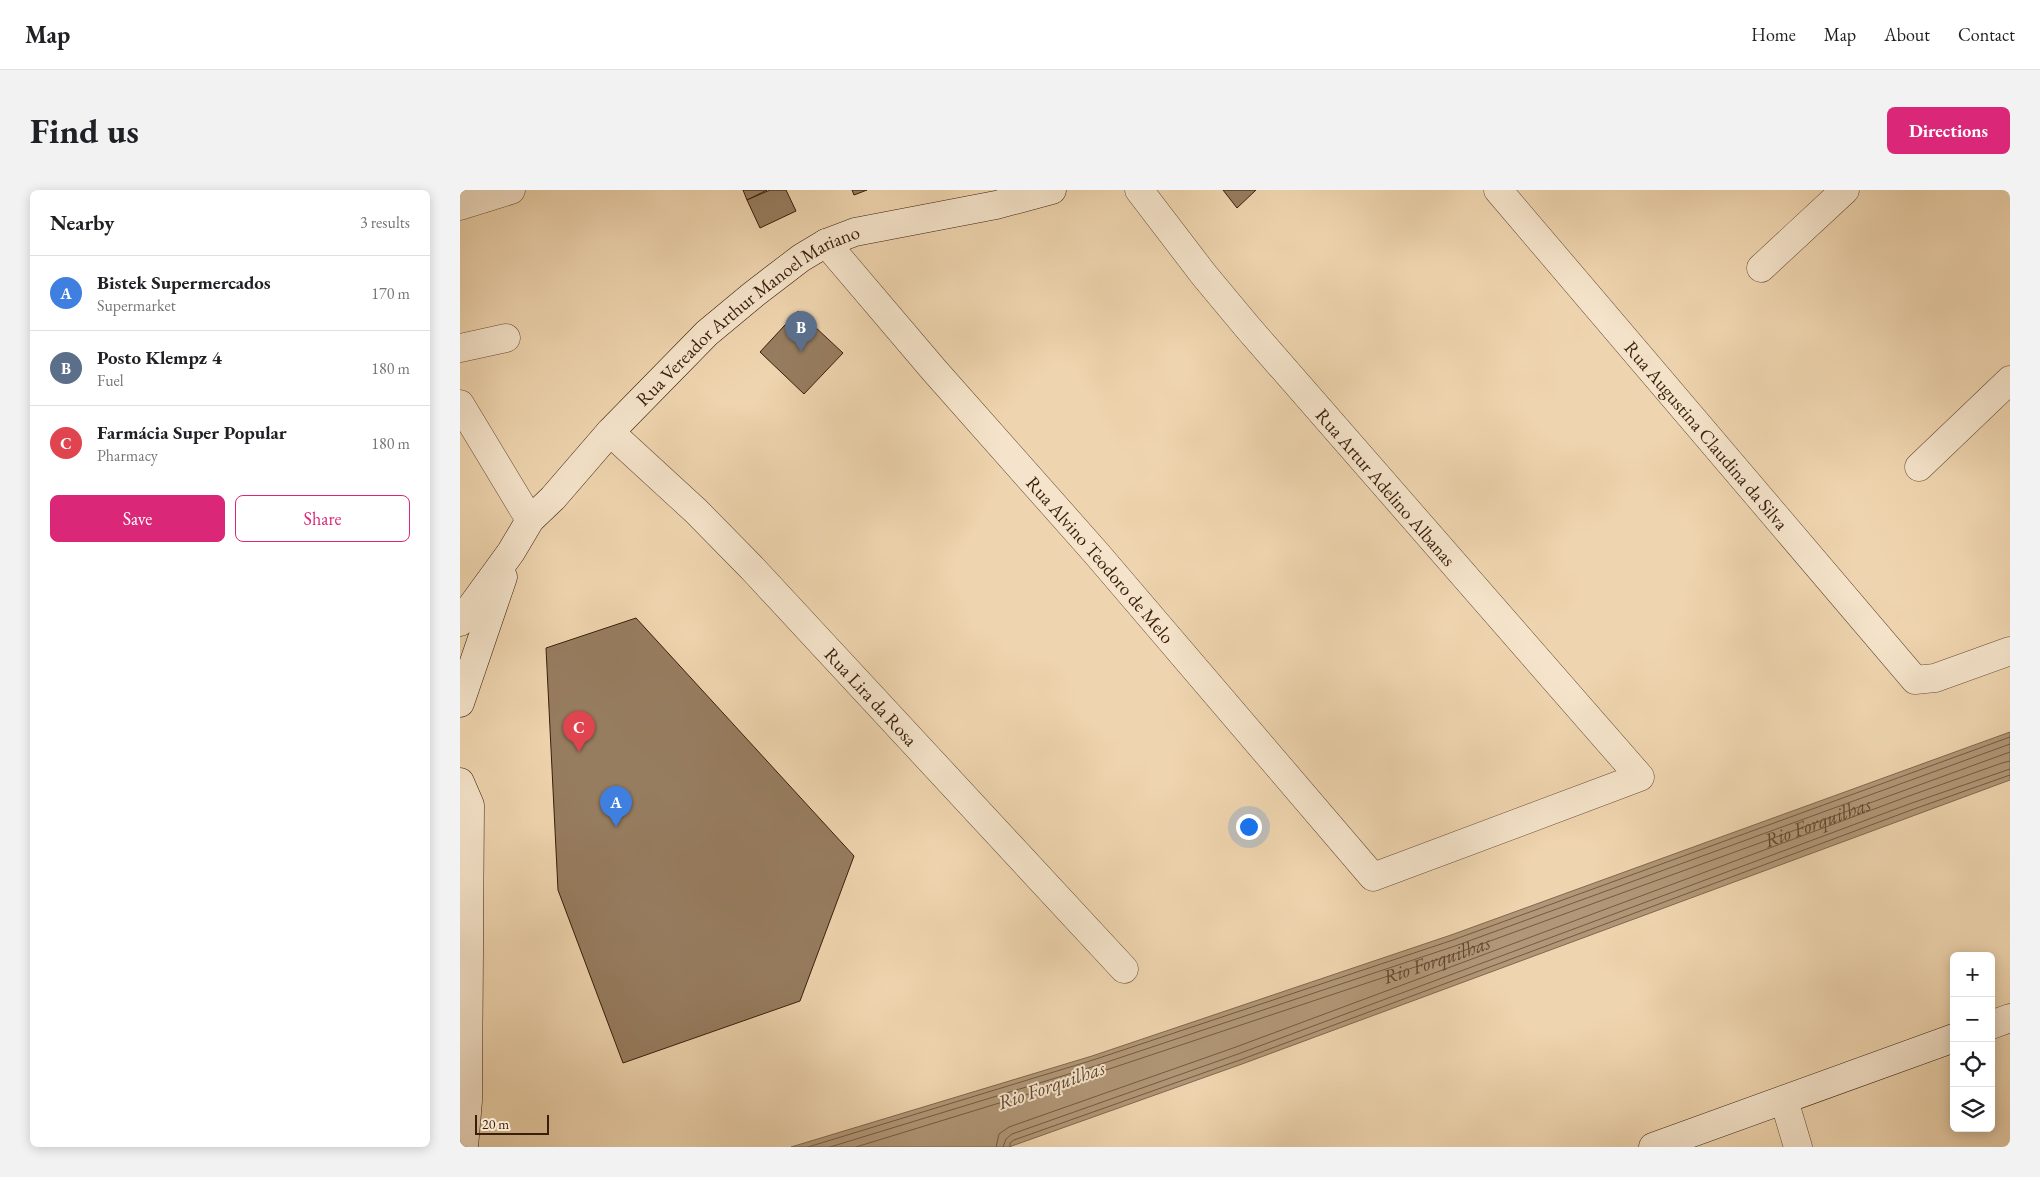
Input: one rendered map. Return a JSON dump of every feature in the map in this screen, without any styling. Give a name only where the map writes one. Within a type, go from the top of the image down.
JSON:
[{"type":"street","points":[[460,206],[511,190]]},
{"type":"street","name":"Rua Vereador Arthur Manoel Mariano","points":[[511,552],[530,520],[553,498],[610,432],[708,333],[789,266],[826,243],[855,232],[996,205],[1052,190]]},
{"type":"street","name":"Rua Artur Adelino Albanas","points":[[1139,190],[1204,275],[1249,329],[1640,777],[1373,877]]},
{"type":"street","name":"Rua Augustina Claudina da Silva","points":[[1498,190],[1915,680],[1943,676],[2010,651]]},
{"type":"street","points":[[1761,268],[1845,190]]},
{"type":"street","name":"Rua Alvino Teodoro de Melo","points":[[826,243],[934,370],[1097,554],[1373,877]]},
{"type":"street","points":[[460,348],[506,338]]},
{"type":"street","points":[[1919,467],[2010,380]]},
{"type":"street","points":[[460,404],[530,520]]},
{"type":"street","name":"Rua Lira da Rosa","points":[[610,432],[696,511],[745,561],[1124,970]]},
{"type":"street","points":[[460,622],[511,552]]},
{"type":"street","points":[[460,703],[511,552]]},
{"type":"street","points":[[460,782],[470,804],[464,916],[468,1102],[464,1147]]},
{"type":"street","points":[[1995,1024],[2010,1018]]},
{"type":"street","points":[[1653,1147],[1950,1039]]},
{"type":"street","points":[[1784,1100],[1798,1147]]},
{"type":"water","name":"Rio Forquilhas","points":[[2010,732],[2010,780],[1242,1064],[1009,1147],[791,1147],[1092,1056],[1451,935]]},
{"type":"building","points":[[743,190],[767,190],[747,200]]},
{"type":"building","points":[[770,190],[786,190],[796,211],[760,228],[747,200]]},
{"type":"building","points":[[852,190],[867,190],[854,195]]},
{"type":"building","points":[[1223,190],[1256,190],[1237,208]]},
{"type":"building","points":[[798,311],[843,353],[804,394],[760,352]]},
{"type":"building","points":[[636,618],[854,856],[800,1001],[623,1063],[558,890],[546,648]]},
{"type":"place","name":"Posto Klempz 4","points":[[801,352]]},
{"type":"place","name":"Farmácia Super Popular","points":[[579,752]]},
{"type":"place","name":"Bistek Supermercados","points":[[616,827]]}]
